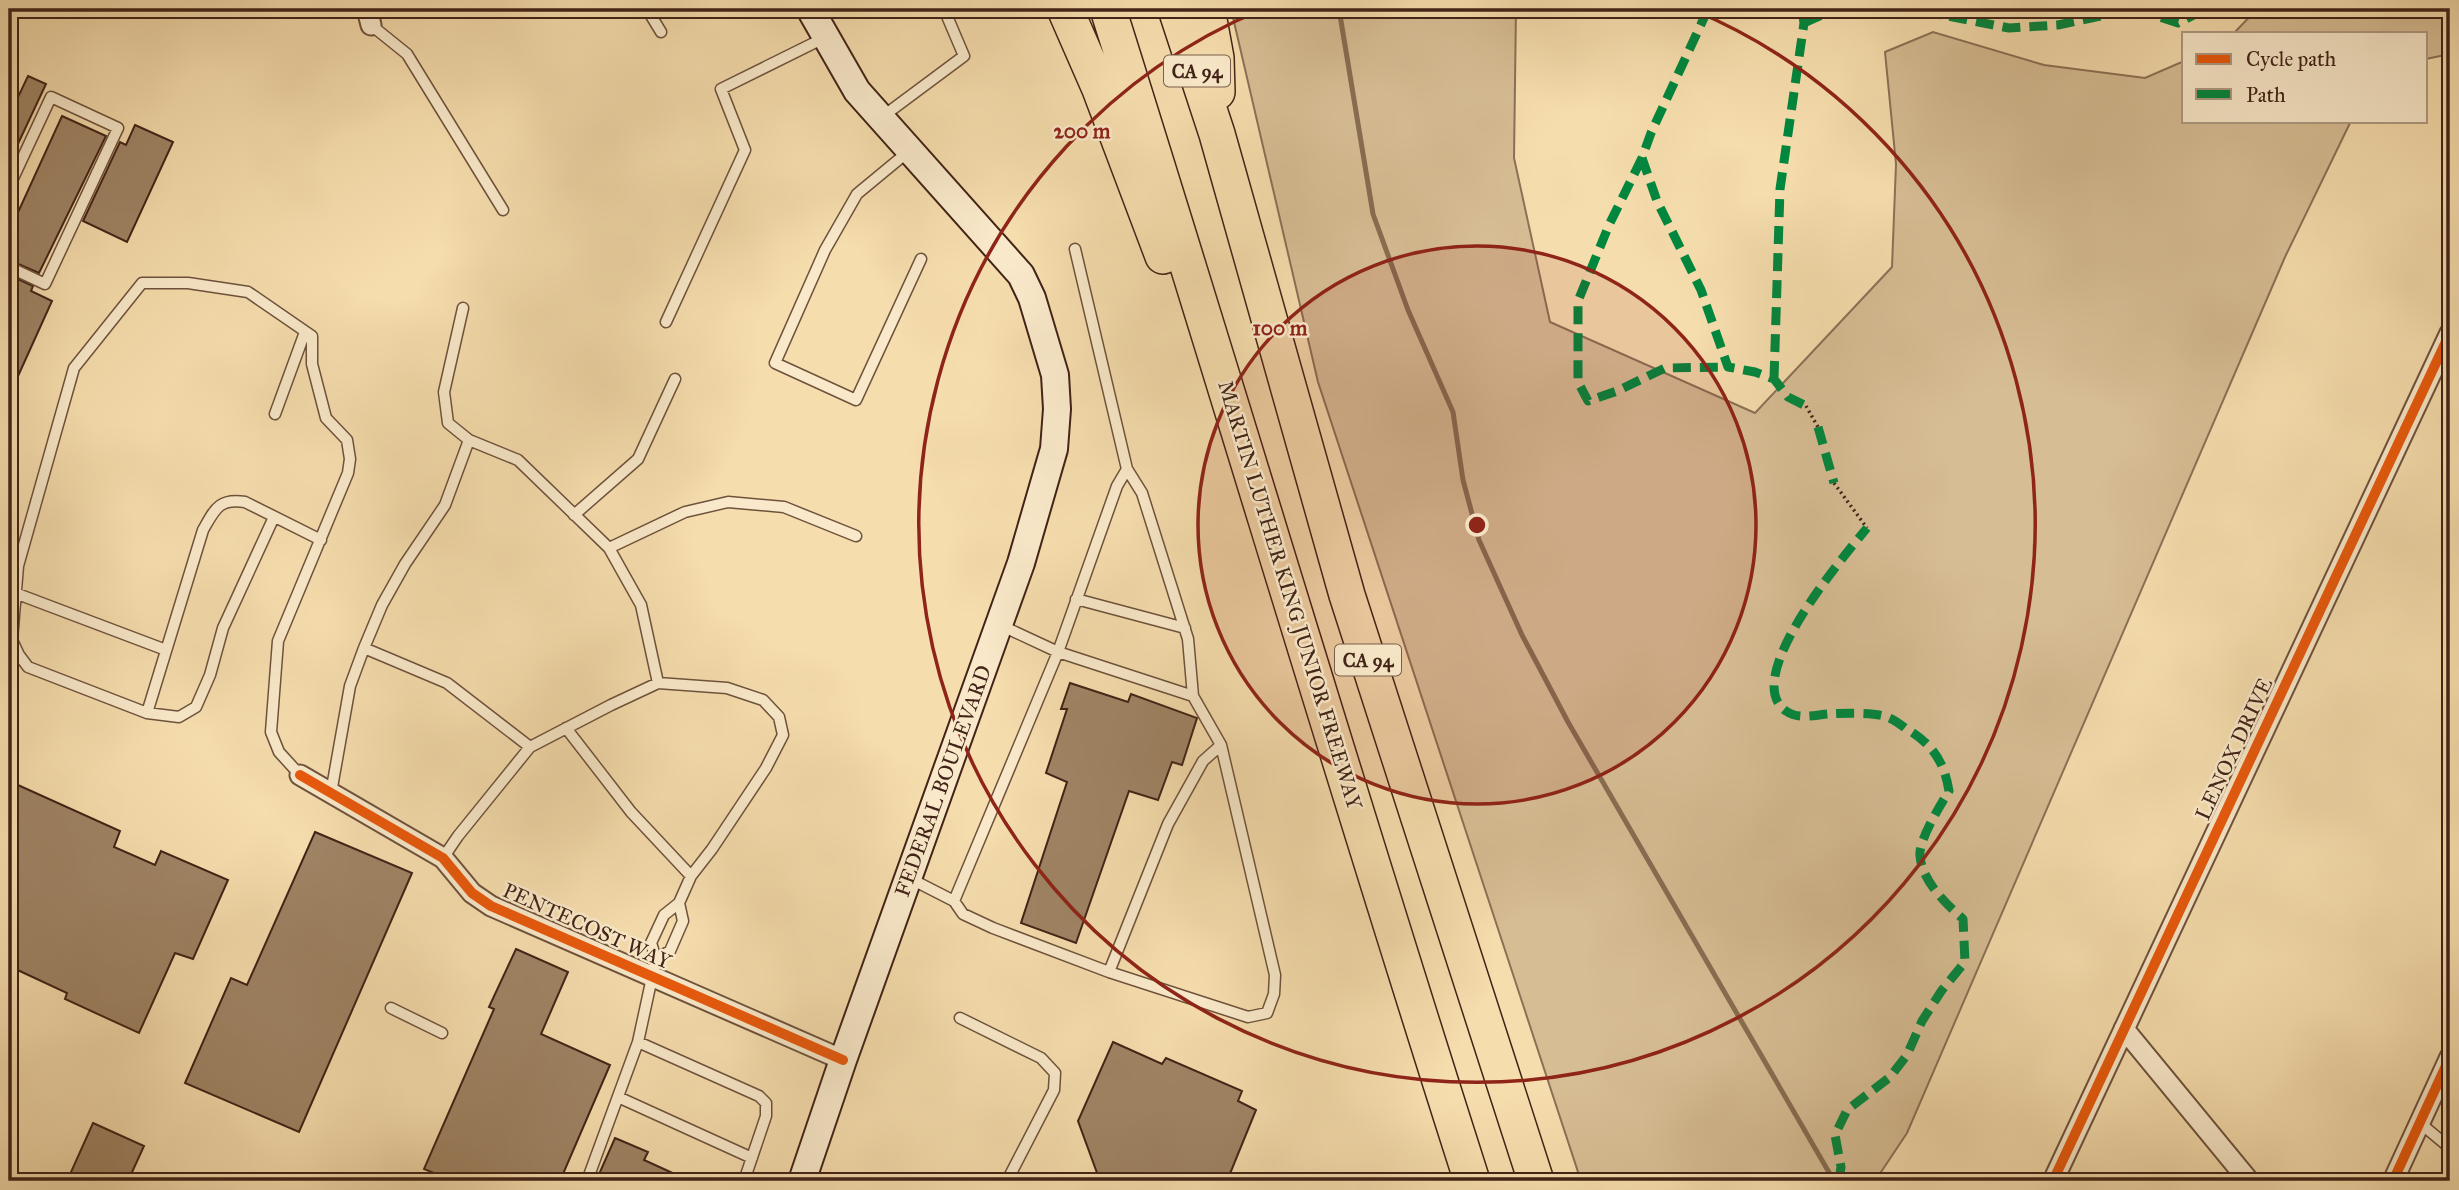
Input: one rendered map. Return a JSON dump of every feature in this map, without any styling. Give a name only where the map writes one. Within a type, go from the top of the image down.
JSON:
[{"type":"highway","points":[[1065,9],[1100,89],[1287,590]]},
{"type":"highway","name":"MARTIN LUTHER KING JUNIOR FREEWAY","points":[[1108,9],[1472,1181]]},
{"type":"highway","name":"CA 94","points":[[1176,9],[1217,134],[1347,595],[1536,1181]]},
{"type":"highway","points":[[1207,9],[1216,58],[1217,134]]},
{"type":"highway","points":[[1396,938],[1450,1181]]},
{"type":"main road","name":"FEDERAL BOULEVARD","points":[[802,1181],[1021,564],[1054,449],[1058,410],[1055,375],[1032,298],[1021,275],[857,91],[810,9]]},
{"type":"street","name":"LENOX DRIVE","points":[[2053,1181],[2450,333]]},
{"type":"street","name":"PENTECOST WAY","points":[[300,775],[443,858],[472,893],[491,906],[654,968],[843,1060]]},
{"type":"street","points":[[2124,1029],[2249,1181]]},
{"type":"street","points":[[2393,1181],[2450,1057]]},
{"type":"lane","points":[[647,9],[661,32]]},
{"type":"lane","points":[[881,118],[964,56],[944,9]]},
{"type":"lane","points":[[369,17],[407,54],[503,210]]},
{"type":"lane","points":[[666,322],[745,150],[721,89],[827,37]]},
{"type":"lane","points":[[9,187],[51,97],[118,128],[45,284],[9,267]]},
{"type":"lane","points":[[910,150],[857,194],[825,250],[775,363],[856,400],[921,259]]},
{"type":"lane","points":[[908,878],[954,901],[963,914],[993,928],[1109,972],[1248,1017],[1267,1013],[1274,994],[1275,975],[1221,745],[1193,696],[1188,639],[1142,493],[1127,469],[1075,248]]},
{"type":"lane","points":[[274,517],[223,628],[210,675],[196,707],[179,717],[147,713],[28,667],[19,656],[12,640],[18,566],[74,368],[142,283],[188,283],[248,292],[305,332],[275,414]]},
{"type":"lane","points":[[463,308],[444,392],[448,422],[468,440],[518,460],[609,548],[641,605],[659,683]]},
{"type":"lane","name":"PENTECOST WAY","points":[[300,775],[279,752],[271,732],[278,641],[348,473],[350,459],[347,440],[326,418],[312,364],[312,336],[305,332]]},
{"type":"lane","points":[[574,515],[638,459],[675,379]]},
{"type":"lane","points":[[331,793],[350,686],[364,648],[382,605],[405,564],[445,505],[468,440]]},
{"type":"lane","points":[[954,901],[1058,652],[1117,486],[1127,469]]},
{"type":"lane","points":[[147,713],[203,530],[222,503],[231,500],[245,502],[321,540]]},
{"type":"lane","points":[[609,548],[685,512],[728,502],[784,507],[856,536]]},
{"type":"lane","points":[[15,593],[166,650]]},
{"type":"lane","points":[[1076,599],[1185,628]]},
{"type":"lane","points":[[999,625],[1058,652],[1193,696]]},
{"type":"lane","points":[[364,648],[447,683],[530,747]]},
{"type":"lane","points":[[443,858],[530,747],[659,683],[727,688],[763,700],[779,717],[783,735],[766,768],[691,876],[678,903],[664,915],[651,943],[654,968],[638,1042],[587,1181]]},
{"type":"lane","points":[[566,728],[631,812],[691,876]]},
{"type":"lane","points":[[1109,972],[1168,824],[1203,761],[1221,745]]},
{"type":"lane","points":[[654,968],[670,951],[683,921],[678,903]]},
{"type":"lane","points":[[391,1008],[442,1033]]},
{"type":"lane","points":[[960,1018],[1041,1058],[1055,1073],[1054,1090],[1007,1181]]},
{"type":"lane","points":[[638,1042],[758,1096],[766,1103],[766,1116],[744,1181]]},
{"type":"lane","points":[[618,1097],[752,1158]]},
{"type":"lane","points":[[2420,1122],[2450,1148]]},
{"type":"path","points":[[1806,406],[1818,427]]},
{"type":"path","points":[[1834,483],[1867,528]]},
{"type":"shaded area","points":[[1231,9],[1516,9],[1514,158],[1550,322],[1755,413],[1892,267],[1896,164],[1885,52],[1933,32],[2044,65],[2145,78],[2182,62],[2182,122],[2351,122],[2285,257],[1907,1133],[1875,1181],[1581,1181],[1318,382]]},
{"type":"shaded area","points":[[2257,9],[2450,9],[2450,54],[2428,59],[2428,32],[2235,32]]},
{"type":"building","points":[[28,76],[46,84],[9,163],[9,116]]},
{"type":"building","points":[[62,116],[106,136],[39,273],[9,260],[9,232]]},
{"type":"building","points":[[135,125],[173,142],[127,242],[83,221],[120,142],[126,145]]},
{"type":"building","points":[[9,275],[33,286],[31,291],[52,301],[9,396]]},
{"type":"building","points":[[1070,683],[1128,702],[1131,694],[1197,718],[1182,765],[1172,762],[1158,800],[1129,791],[1076,943],[1021,923],[1067,782],[1046,773],[1067,709],[1061,709]]},
{"type":"building","points":[[9,781],[120,831],[114,847],[155,865],[161,851],[228,880],[193,959],[175,953],[139,1033],[65,999],[67,993],[9,966]]},
{"type":"building","points":[[315,832],[412,873],[299,1132],[185,1083],[231,978],[247,985]]},
{"type":"building","points":[[516,949],[568,972],[541,1034],[610,1065],[560,1181],[453,1181],[424,1169],[494,1009],[489,1007]]},
{"type":"building","points":[[1113,1042],[1162,1064],[1166,1058],[1242,1091],[1238,1101],[1256,1110],[1227,1181],[1205,1176],[1193,1181],[1100,1181],[1078,1121]]},
{"type":"building","points":[[93,1123],[144,1146],[128,1181],[67,1181]]},
{"type":"building","points":[[615,1138],[648,1152],[644,1160],[690,1181],[596,1181]]},
{"type":"waterway","points":[[1339,9],[1373,214],[1408,310],[1453,412],[1463,480],[1479,540],[1522,635],[1568,722],[1834,1181]]},
{"type":"marked path","points":[[1708,9],[1642,158],[1657,201],[1701,290],[1728,367],[1774,379],[1788,397],[1806,406]]},
{"type":"marked path","points":[[1774,379],[1780,189],[1804,23],[1802,9]]},
{"type":"marked path","points":[[1804,23],[1835,9]]},
{"type":"marked path","points":[[1896,9],[2009,28],[2058,25],[2135,9],[2178,23],[2205,9]]},
{"type":"marked path","points":[[1642,158],[1609,225],[1578,301],[1578,382],[1588,401],[1617,391],[1665,368],[1728,367]]},
{"type":"marked path","points":[[1818,427],[1834,483]]},
{"type":"marked path","points":[[1839,1181],[1841,1167],[1835,1135],[1847,1110],[1890,1077],[1907,1055],[1922,1021],[1942,990],[1965,962],[1963,919],[1930,883],[1920,856],[1926,832],[1949,791],[1940,761],[1922,740],[1887,717],[1858,713],[1796,715],[1786,711],[1775,695],[1776,673],[1785,646],[1800,618],[1867,528]]},
{"type":"cycle path","points":[[2053,1181],[2450,333]]},
{"type":"cycle path","points":[[300,775],[443,858],[472,893],[491,906],[843,1060]]},
{"type":"cycle path","points":[[2393,1181],[2450,1057]]}]
